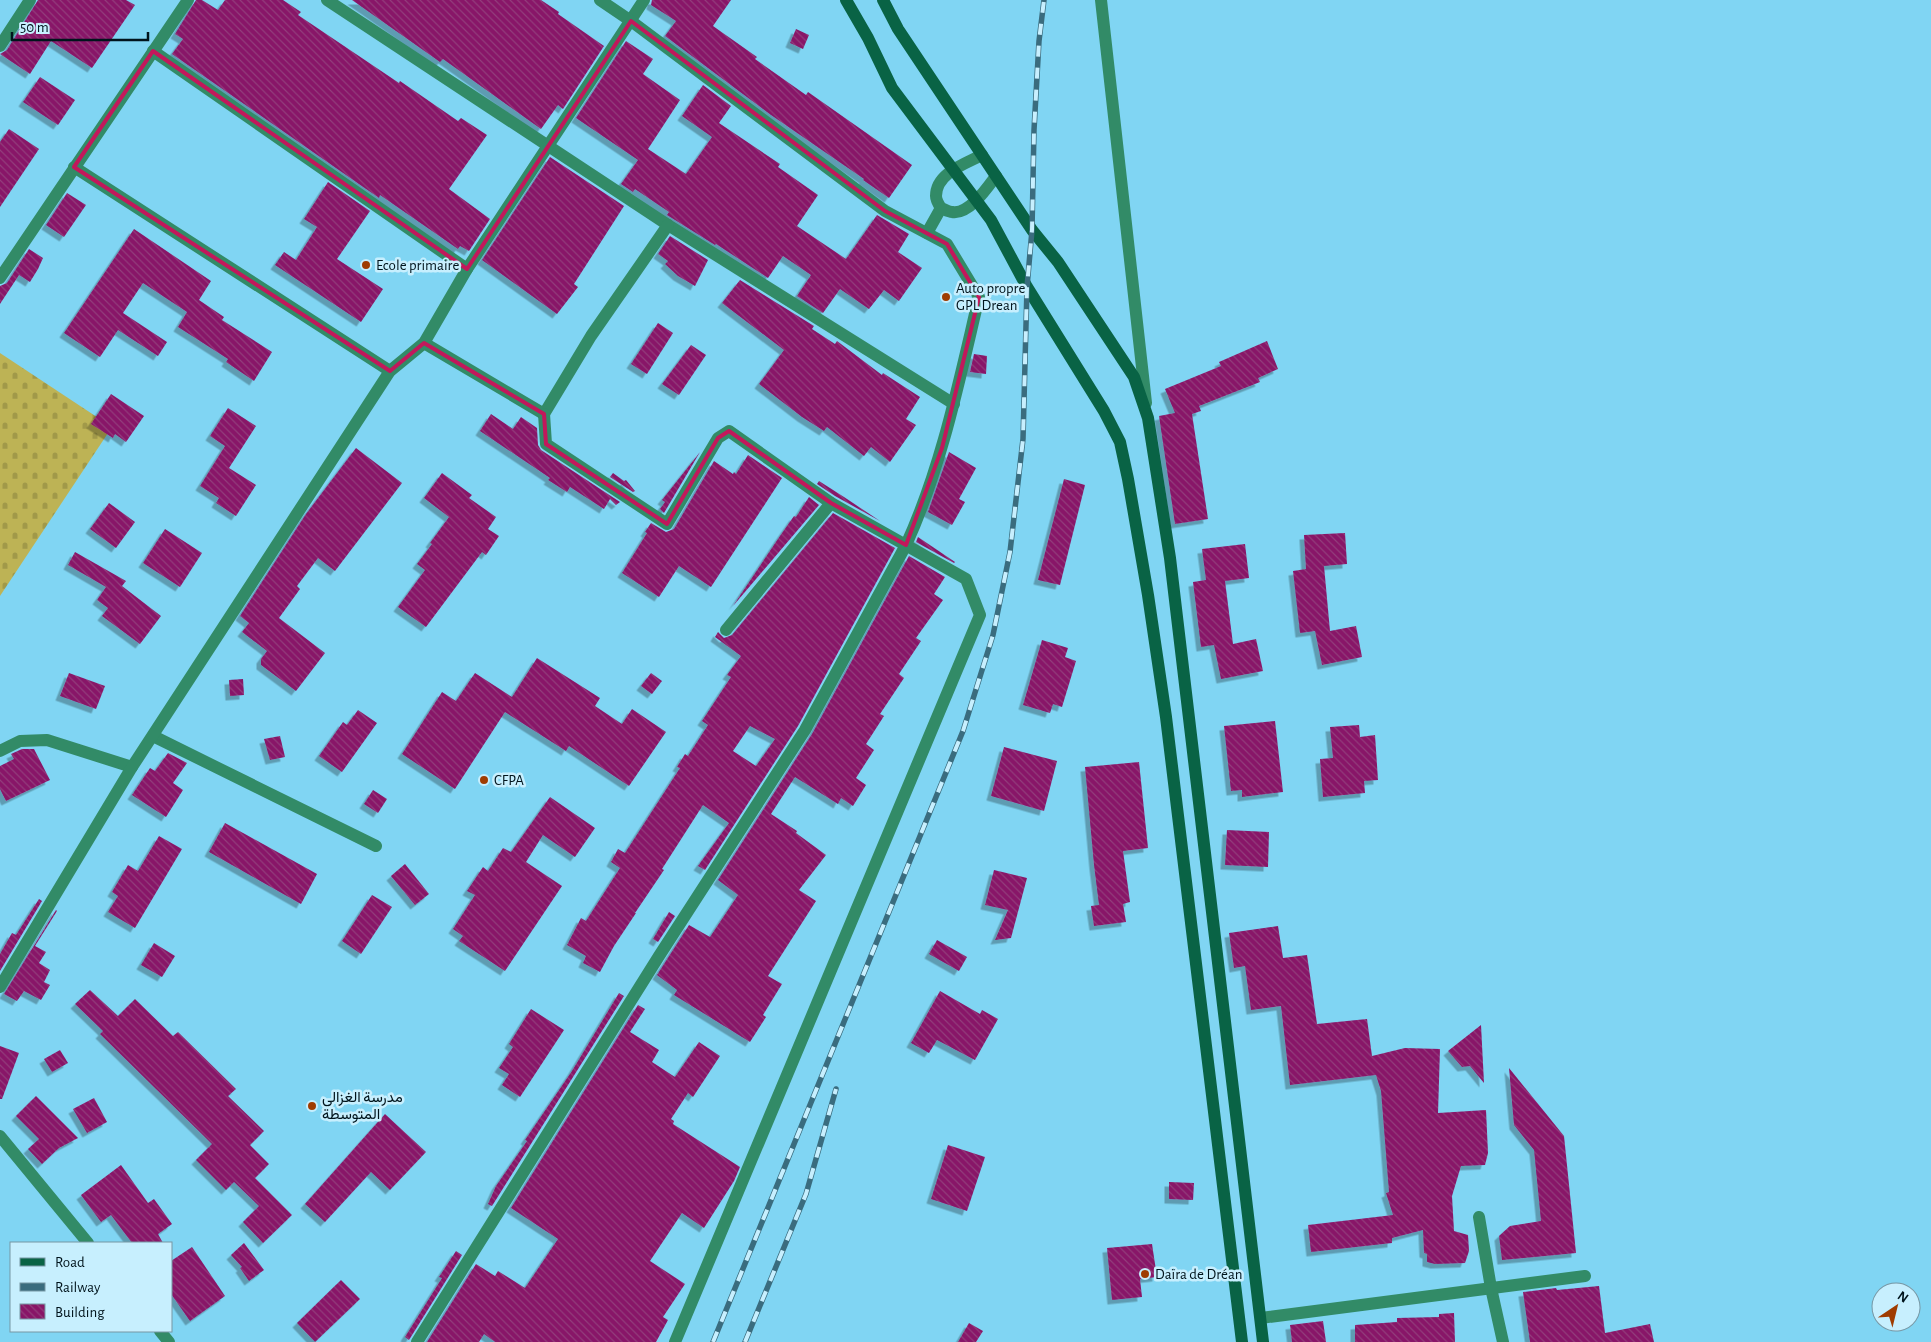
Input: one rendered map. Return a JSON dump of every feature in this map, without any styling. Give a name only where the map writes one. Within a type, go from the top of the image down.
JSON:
[{"type":"main road","points":[[846,0],[892,88],[992,220],[1027,287],[1100,403],[1120,442],[1147,586],[1166,717],[1242,1342]]},
{"type":"main road","points":[[883,0],[898,29],[1032,230],[1058,262],[1134,377],[1148,418],[1170,558],[1263,1342]]},
{"type":"street","points":[[0,46],[30,0]]},
{"type":"street","points":[[0,278],[188,0]]},
{"type":"street","points":[[328,0],[668,225],[954,404]]},
{"type":"street","points":[[417,1342],[659,956],[805,730],[906,545],[923,506],[942,448],[979,297],[947,244],[886,211],[631,21],[600,0]]},
{"type":"street","points":[[0,987],[132,767],[390,371],[424,343],[467,269],[644,0]]},
{"type":"street","points":[[1101,0],[1148,418]]},
{"type":"street","points":[[153,51],[467,269]]},
{"type":"street","points":[[982,155],[954,169],[940,181],[936,197],[941,208],[953,213],[978,201],[996,176]]},
{"type":"street","points":[[74,167],[390,371]]},
{"type":"street","points":[[927,234],[941,208]]},
{"type":"street","points":[[668,225],[591,336],[544,414],[546,444],[667,524],[718,438],[730,431],[830,502],[966,579],[980,615],[675,1342]]},
{"type":"street","points":[[424,343],[544,414]]},
{"type":"street","points":[[726,630],[830,502]]},
{"type":"street","points":[[153,736],[376,846]]},
{"type":"street","points":[[0,750],[20,740],[48,740],[132,767]]},
{"type":"street","points":[[0,1136],[87,1242]]},
{"type":"street","points":[[1479,1217],[1491,1288],[1503,1342]]},
{"type":"street","points":[[1261,1318],[1585,1276]]},
{"type":"street","points":[[161,1332],[169,1342]]},
{"type":"highlighted area","points":[[631,21],[885,211],[947,244],[979,297],[942,448],[906,545],[831,503],[729,431],[718,438],[667,524],[546,444],[544,414],[424,343],[390,371],[74,167],[153,51],[467,269]]},
{"type":"green space","points":[[0,353],[112,427],[0,596]]},
{"type":"building","points":[[38,0],[126,0],[135,5],[92,68],[51,41],[30,74],[0,54],[7,50]]},
{"type":"building","points":[[196,0],[202,0],[218,10],[225,0],[283,0],[301,12],[298,15],[399,83],[400,81],[458,121],[461,118],[487,135],[449,189],[490,219],[469,251],[460,246],[458,249],[380,195],[379,198],[172,54],[183,39],[175,34]]},
{"type":"building","points":[[352,0],[541,0],[604,46],[563,109],[558,105],[541,129],[443,59],[440,62]]},
{"type":"building","points":[[652,0],[731,0],[713,26],[806,95],[808,92],[912,165],[889,198],[771,115],[665,36],[676,21],[651,5]]},
{"type":"building","points":[[796,29],[809,35],[803,49],[790,43]]},
{"type":"building","points":[[626,41],[653,59],[643,74],[680,100],[648,149],[686,174],[712,137],[682,116],[703,85],[731,106],[719,123],[780,164],[778,167],[818,195],[797,226],[846,259],[877,215],[909,234],[898,252],[922,268],[899,301],[884,290],[869,309],[840,289],[823,313],[797,296],[811,275],[783,256],[768,278],[667,215],[669,212],[635,189],[633,192],[621,184],[638,160],[576,118]]},
{"type":"building","points":[[40,77],[75,100],[58,125],[23,102]]},
{"type":"building","points":[[9,129],[39,149],[0,207],[0,142]]},
{"type":"building","points":[[550,157],[624,206],[574,284],[578,287],[557,314],[482,260]]},
{"type":"building","points":[[328,182],[370,211],[337,259],[383,289],[361,322],[275,265],[284,252],[296,260],[317,227],[304,219]]},
{"type":"building","points":[[67,193],[86,205],[64,237],[46,225]]},
{"type":"building","points":[[134,229],[211,281],[199,300],[224,317],[222,320],[272,352],[254,381],[226,362],[228,359],[178,327],[187,312],[143,283],[123,313],[167,342],[158,356],[118,330],[100,357],[64,333]]},
{"type":"building","points":[[670,236],[708,260],[695,286],[678,276],[665,264],[668,261],[658,254]]},
{"type":"building","points":[[29,249],[43,258],[38,269],[30,282],[19,275],[0,304],[0,286],[7,283]]},
{"type":"building","points":[[740,280],[814,326],[812,329],[835,344],[837,341],[882,375],[883,373],[920,397],[906,419],[916,425],[890,462],[871,447],[864,456],[827,427],[824,431],[802,417],[759,384],[784,350],[722,303]]},
{"type":"building","points":[[658,323],[673,333],[647,374],[631,364]]},
{"type":"building","points":[[1267,341],[1278,369],[1258,378],[1260,382],[1199,406],[1201,411],[1192,414],[1208,519],[1175,524],[1159,416],[1175,413],[1165,389],[1221,366],[1219,362]]},
{"type":"building","points":[[691,345],[706,355],[679,395],[662,384]]},
{"type":"building","points":[[974,354],[987,356],[986,374],[970,372]]},
{"type":"building","points":[[111,394],[144,416],[126,442],[115,434],[113,438],[91,424]]},
{"type":"building","points":[[228,408],[256,426],[229,468],[256,485],[236,516],[216,503],[219,498],[200,486],[225,446],[210,436]]},
{"type":"building","points":[[491,414],[513,429],[521,417],[537,428],[538,445],[541,450],[620,502],[616,505],[610,499],[604,509],[570,487],[567,492],[548,480],[550,478],[480,431]]},
{"type":"building","points":[[356,448],[402,483],[335,571],[318,558],[297,586],[300,589],[279,618],[325,653],[296,691],[261,665],[261,659],[267,651],[242,632],[249,623],[240,616],[306,514]]},
{"type":"building","points":[[700,452],[664,513],[660,509],[665,502],[662,500]]},
{"type":"building","points":[[949,452],[976,468],[959,499],[965,502],[952,525],[928,512]]},
{"type":"building","points":[[748,455],[782,478],[711,587],[679,566],[659,597],[622,573],[647,533],[645,532],[651,523],[666,532],[674,529],[714,461],[733,474],[734,472],[736,474]]},
{"type":"building","points":[[442,473],[472,495],[469,498],[496,517],[488,529],[499,536],[486,555],[482,552],[426,627],[398,607],[425,570],[417,564],[449,517],[424,498]]},
{"type":"building","points":[[613,473],[624,481],[626,480],[635,491],[633,492],[610,477]]},
{"type":"building","points":[[1064,479],[1085,485],[1060,585],[1038,580]]},
{"type":"building","points":[[819,481],[880,521],[835,496],[817,484]]},
{"type":"building","points":[[809,497],[819,505],[733,606],[780,536],[794,516],[796,517]]},
{"type":"building","points":[[109,503],[135,522],[116,548],[90,529]]},
{"type":"building","points":[[833,513],[895,548],[798,726],[705,870],[698,866],[729,823],[703,805],[662,869],[664,870],[614,946],[600,972],[583,963],[586,956],[567,945],[581,918],[586,921],[620,868],[611,862],[618,849],[625,853],[680,768],[677,767],[685,754],[688,756],[708,725],[702,721],[731,677],[727,675],[741,656],[715,637],[718,632],[724,638],[732,635]],"holes":[[[750,726],[775,739],[756,766],[733,751]]]},
{"type":"building","points":[[165,529],[202,553],[180,587],[143,563]]},
{"type":"building","points":[[1345,533],[1347,564],[1324,566],[1330,631],[1356,626],[1362,657],[1322,665],[1315,631],[1300,633],[1293,571],[1306,569],[1304,535]]},
{"type":"building","points":[[918,537],[955,562],[916,542]]},
{"type":"building","points":[[1245,544],[1249,578],[1225,581],[1233,644],[1256,639],[1263,671],[1221,679],[1214,645],[1201,647],[1193,582],[1206,580],[1202,549]]},
{"type":"building","points":[[75,552],[126,581],[122,586],[161,616],[140,644],[102,616],[108,608],[97,600],[106,587],[68,565]]},
{"type":"building","points":[[909,556],[945,577],[934,594],[943,600],[916,638],[921,641],[899,674],[904,678],[880,714],[884,716],[866,744],[874,750],[856,778],[866,785],[853,806],[841,798],[838,804],[795,777],[771,814],[797,831],[796,833],[826,855],[799,890],[816,901],[768,976],[782,984],[763,1015],[766,1017],[750,1042],[674,995],[677,990],[657,975],[689,925],[710,937],[738,895],[718,880],[812,734]]},
{"type":"building","points":[[1042,640],[1068,648],[1065,657],[1076,661],[1062,707],[1053,704],[1050,713],[1023,705]]},
{"type":"building","points":[[537,658],[600,698],[595,706],[622,724],[632,709],[666,732],[629,786],[569,746],[566,751],[505,712],[455,789],[402,754],[442,692],[456,701],[475,673],[512,697]]},
{"type":"building","points":[[69,673],[105,686],[96,709],[60,696]]},
{"type":"building","points":[[651,673],[662,681],[652,694],[641,686]]},
{"type":"building","points":[[243,679],[244,695],[230,696],[229,680]]},
{"type":"building","points":[[358,710],[377,723],[342,772],[319,756],[343,722],[347,725]]},
{"type":"building","points":[[1275,721],[1283,792],[1242,797],[1242,790],[1231,791],[1224,726]]},
{"type":"building","points":[[1359,725],[1360,737],[1375,735],[1378,780],[1364,781],[1365,793],[1323,797],[1320,759],[1333,758],[1330,727]]},
{"type":"building","points":[[280,736],[285,757],[270,760],[264,739]]},
{"type":"building","points":[[1004,747],[1057,761],[1044,811],[991,796]]},
{"type":"building","points":[[22,749],[34,749],[50,780],[6,801],[0,789],[0,766],[14,759],[11,754]]},
{"type":"building","points":[[168,753],[187,763],[173,783],[183,790],[166,817],[132,795],[150,768],[155,771]]},
{"type":"building","points":[[1139,762],[1148,848],[1123,851],[1130,902],[1123,904],[1126,922],[1094,926],[1091,906],[1099,905],[1085,767]]},
{"type":"building","points":[[373,790],[387,799],[378,813],[364,804]]},
{"type":"building","points":[[550,797],[595,828],[575,857],[543,835],[526,862],[562,886],[505,971],[459,941],[463,936],[453,929],[475,895],[467,891],[483,867],[488,871],[503,848],[511,852]]},
{"type":"building","points":[[225,823],[317,874],[301,904],[209,852]]},
{"type":"building","points":[[1227,830],[1269,832],[1268,867],[1225,865]]},
{"type":"building","points":[[159,836],[182,849],[135,928],[108,912],[118,896],[112,892],[128,865],[138,871]]},
{"type":"building","points":[[405,864],[429,894],[415,905],[391,876]]},
{"type":"building","points":[[994,870],[1027,878],[1011,938],[995,940],[1008,910],[985,905]]},
{"type":"building","points":[[372,895],[392,907],[361,954],[342,941]]},
{"type":"building","points":[[39,899],[42,901],[0,971],[0,954],[12,933],[16,935]]},
{"type":"building","points":[[56,910],[35,946],[46,952],[39,963],[50,970],[44,982],[50,985],[41,1000],[24,991],[17,1001],[4,994]]},
{"type":"building","points":[[669,912],[675,916],[658,942],[653,939]]},
{"type":"building","points":[[1278,926],[1283,958],[1307,955],[1317,1024],[1367,1019],[1372,1056],[1405,1048],[1440,1049],[1438,1113],[1486,1110],[1488,1153],[1485,1165],[1461,1166],[1452,1196],[1454,1231],[1468,1235],[1469,1251],[1465,1263],[1435,1264],[1427,1262],[1427,1254],[1424,1253],[1423,1230],[1392,1238],[1392,1243],[1311,1252],[1308,1225],[1393,1215],[1386,1193],[1389,1192],[1381,1091],[1376,1075],[1290,1085],[1281,1006],[1251,1010],[1245,966],[1234,968],[1229,933]]},
{"type":"building","points":[[937,940],[967,957],[959,971],[929,954]]},
{"type":"building","points":[[154,943],[175,956],[162,977],[141,965]]},
{"type":"building","points":[[90,990],[118,1016],[135,999],[173,1036],[178,1032],[236,1089],[228,1096],[264,1131],[250,1145],[269,1164],[255,1178],[292,1215],[263,1243],[243,1222],[259,1206],[234,1182],[226,1190],[196,1160],[212,1144],[100,1034],[103,1031],[75,1004]]},
{"type":"building","points":[[940,991],[980,1014],[982,1010],[998,1019],[975,1060],[937,1040],[929,1053],[911,1043]]},
{"type":"building","points":[[619,993],[624,996],[492,1206],[488,1204],[496,1186],[572,1071]]},
{"type":"building","points":[[638,1005],[645,1009],[630,1032],[659,1050],[652,1062],[675,1077],[699,1042],[720,1056],[693,1097],[688,1093],[671,1119],[674,1121],[673,1124],[740,1167],[734,1181],[704,1228],[682,1213],[650,1261],[685,1284],[663,1317],[668,1320],[656,1342],[495,1342],[484,1334],[479,1342],[427,1342],[476,1264],[495,1276],[498,1271],[525,1288],[558,1239],[511,1208]]},
{"type":"building","points":[[531,1009],[564,1030],[520,1097],[502,1085],[509,1074],[499,1068],[513,1047],[509,1044]]},
{"type":"building","points":[[1481,1025],[1484,1083],[1470,1066],[1462,1067],[1448,1051]]},
{"type":"building","points":[[0,1046],[19,1053],[2,1099],[0,1099]]},
{"type":"building","points":[[60,1050],[68,1063],[52,1072],[44,1059]]},
{"type":"building","points":[[1509,1068],[1564,1136],[1576,1253],[1502,1260],[1499,1236],[1510,1226],[1541,1221],[1534,1150],[1514,1125]]},
{"type":"building","points":[[36,1096],[78,1138],[59,1148],[42,1164],[28,1149],[39,1139],[16,1116]]},
{"type":"building","points":[[94,1098],[107,1122],[87,1133],[73,1109]]},
{"type":"building","points":[[385,1114],[426,1152],[390,1190],[371,1172],[325,1222],[305,1204]]},
{"type":"building","points":[[948,1145],[985,1157],[967,1211],[931,1199]]},
{"type":"building","points":[[121,1165],[148,1203],[154,1199],[172,1224],[158,1234],[162,1242],[131,1242],[111,1215],[101,1222],[81,1195]]},
{"type":"building","points":[[1169,1182],[1194,1183],[1193,1200],[1169,1199]]},
{"type":"building","points":[[244,1243],[264,1270],[249,1281],[240,1268],[242,1267],[231,1255]]},
{"type":"building","points":[[1152,1244],[1157,1277],[1140,1279],[1142,1297],[1112,1300],[1107,1248]]},
{"type":"building","points":[[192,1247],[225,1296],[190,1321],[172,1295],[172,1260]]},
{"type":"building","points":[[456,1251],[462,1255],[409,1340],[405,1337],[442,1278],[439,1277]]},
{"type":"building","points":[[341,1280],[360,1299],[315,1342],[297,1323]]},
{"type":"building","points":[[1599,1286],[1605,1333],[1650,1324],[1654,1342],[1530,1342],[1523,1292]]},
{"type":"building","points":[[1454,1313],[1455,1342],[1355,1342],[1355,1325],[1397,1322],[1397,1318],[1439,1317],[1439,1314]]},
{"type":"building","points":[[1323,1321],[1326,1342],[1292,1342],[1290,1325]]},
{"type":"building","points":[[969,1323],[983,1331],[976,1342],[958,1342]]},
{"type":"railway","points":[[713,1342],[963,731],[993,635],[1010,552],[1023,439],[1027,287],[1032,230],[1034,130],[1039,41],[1044,0]]},
{"type":"railway","points":[[745,1342],[806,1194],[836,1089]]},
{"type":"place","name":"Ecole primaire","points":[[366,265]]},
{"type":"place","name":"Auto propre GPL Drean","points":[[946,297]]},
{"type":"place","name":"CFPA","points":[[484,780]]},
{"type":"place","name":"مدرسة الغزالي المتوسطة","points":[[312,1106]]},
{"type":"place","name":"Daïra de Dréan","points":[[1145,1274]]}]
